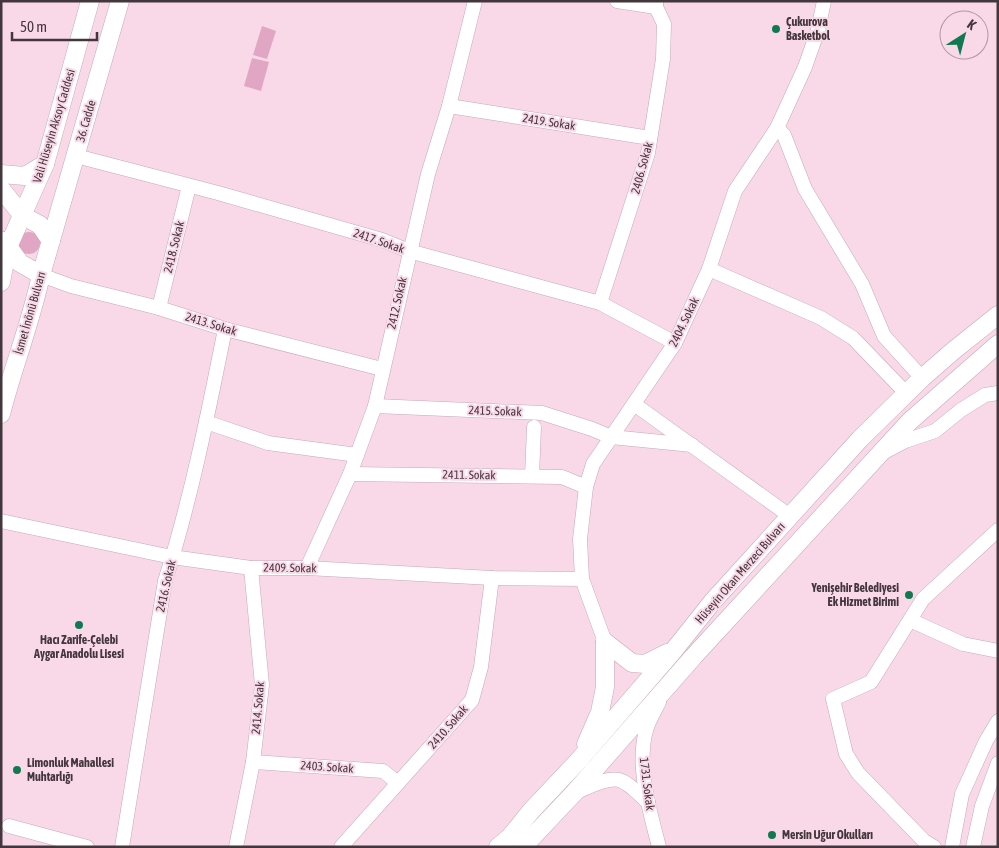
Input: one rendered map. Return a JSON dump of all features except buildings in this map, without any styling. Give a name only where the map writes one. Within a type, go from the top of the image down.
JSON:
[{"type":"main road","name":"Vali Hüseyin Aksoy Caddesi","points":[[5,241],[23,216],[45,164],[90,1]]},
{"type":"main road","name":"36. Cadde","points":[[51,241],[120,1]]},
{"type":"main road","points":[[1,174],[25,176],[45,164]]},
{"type":"main road","points":[[1,188],[23,216],[40,225],[51,241]]},
{"type":"main road","points":[[1,282],[5,241]]},
{"type":"main road","points":[[5,241],[20,263],[41,275]]},
{"type":"main road","name":"İsmet İnönü Bulvarı","points":[[1,414],[9,382],[35,303],[51,241]]},
{"type":"main road","name":"Hüseyin Okan Merzeci Bulvarı","points":[[498,847],[510,837],[531,811],[580,759],[674,650],[713,601],[860,439],[922,378],[998,315]]},
{"type":"main road","name":"Hüseyin Okan Merzeci Bulvarı","points":[[522,847],[574,793],[701,649],[910,421],[998,344]]},
{"type":"main road","points":[[605,642],[632,663],[645,664],[674,650]]},
{"type":"main road","points":[[580,759],[600,712],[605,687],[605,642]]},
{"type":"main road","points":[[537,847],[570,812],[574,793]]},
{"type":"main road","points":[[485,847],[531,811]]},
{"type":"street","name":"2412. Sokak","points":[[307,568],[350,474],[374,406],[428,174],[449,106],[475,1]]},
{"type":"street","points":[[618,1],[656,4]]},
{"type":"street","name":"2404. Sokak","points":[[605,642],[582,579],[580,539],[586,487],[592,464],[675,343],[709,269],[735,191],[777,128],[805,67],[818,30],[824,1]]},
{"type":"street","name":"2406. Sokak","points":[[600,303],[648,153],[664,59],[664,24],[656,4]]},
{"type":"street","name":"2419. Sokak","points":[[449,106],[650,138]]},
{"type":"street","points":[[777,128],[784,135],[805,189],[862,284],[884,336],[922,378]]},
{"type":"street","name":"2417. Sokak","points":[[76,156],[382,240],[409,252],[600,303],[675,343]]},
{"type":"street","name":"2418. Sokak","points":[[159,308],[189,186]]},
{"type":"street","points":[[709,269],[821,318],[853,338],[906,393]]},
{"type":"street","name":"2413. Sokak","points":[[41,275],[71,286],[159,308],[225,329],[382,369]]},
{"type":"street","name":"2416. Sokak","points":[[122,847],[164,581],[172,557],[206,422],[225,329]]},
{"type":"street","points":[[877,457],[906,441],[935,431],[961,410],[984,395],[998,393]]},
{"type":"street","points":[[634,404],[790,516]]},
{"type":"street","name":"2415. Sokak","points":[[374,406],[542,413],[611,437],[692,445]]},
{"type":"street","points":[[206,422],[268,443],[357,456]]},
{"type":"street","points":[[532,476],[534,426]]},
{"type":"street","name":"2411. Sokak","points":[[350,474],[532,476],[562,478],[586,487]]},
{"type":"street","name":"2409. Sokak","points":[[1,521],[172,557],[251,568],[307,568],[492,578],[582,579]]},
{"type":"street","points":[[934,847],[924,841],[858,773],[846,754],[833,699],[871,682],[923,599],[998,530]]},
{"type":"street","name":"2414. Sokak","points":[[236,847],[253,762],[262,685],[251,568]]},
{"type":"street","name":"2410. Sokak","points":[[342,847],[472,700],[481,667],[492,578]]},
{"type":"street","points":[[910,620],[963,644],[998,651]]},
{"type":"street","name":"1731. Sokak","points":[[659,847],[648,802],[642,753],[647,727],[662,694]]},
{"type":"street","points":[[952,847],[962,794],[986,741],[998,721]]},
{"type":"street","name":"2403. Sokak","points":[[253,762],[382,771],[398,783]]},
{"type":"street","points":[[973,847],[982,806],[998,763]]},
{"type":"street","points":[[574,793],[604,781],[618,780],[648,802]]},
{"type":"street","points":[[4,825],[86,847]]},
{"type":"shaded area","points":[[262,26],[276,31],[267,59],[253,55]]},
{"type":"shaded area","points":[[252,58],[269,62],[261,91],[244,86]]},
{"type":"shaded area","points":[[29,232],[37,235],[40,243],[37,251],[29,254],[21,251],[18,243],[21,235]]},
{"type":"place","name":"Çukurova Basketbol","points":[[776,29]]},
{"type":"place","name":"Yenişehir Belediyesi Ek Hizmet Birimi","points":[[909,595]]},
{"type":"place","name":"Hacı Zarife-Çelebi Aygar Anadolu Lisesi","points":[[79,625]]},
{"type":"place","name":"Limonluk Mahallesi Muhtarlığı","points":[[17,770]]},
{"type":"place","name":"Mersin Uğur Okulları","points":[[772,835]]}]
